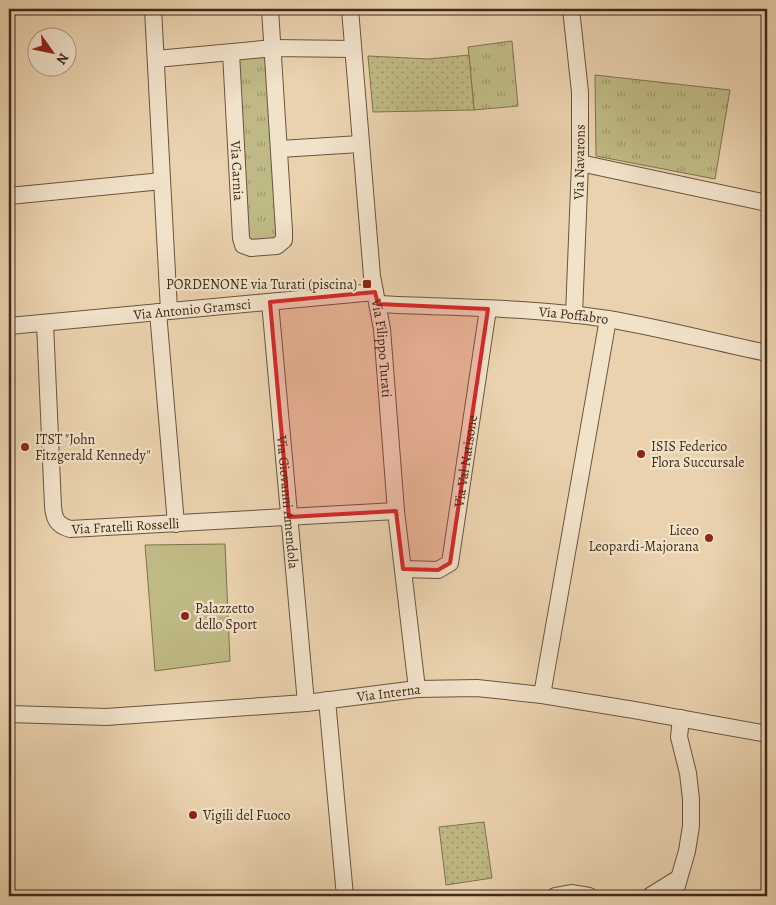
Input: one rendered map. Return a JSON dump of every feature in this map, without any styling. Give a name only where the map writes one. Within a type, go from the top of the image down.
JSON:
[{"type":"street","points":[[153,9],[162,181],[163,312],[176,524]]},
{"type":"street","points":[[270,9],[280,149],[360,144]]},
{"type":"street","name":"Via Filippo Turati","points":[[350,9],[360,144],[376,298],[382,329],[396,511],[417,689]]},
{"type":"street","name":"Via Navarons","points":[[571,9],[580,92],[580,164],[574,315]]},
{"type":"street","points":[[156,59],[274,48],[353,49]]},
{"type":"street","name":"Via Carnia","points":[[231,53],[241,238],[244,245],[251,248],[277,246],[284,240],[280,149]]},
{"type":"street","points":[[580,164],[767,202]]},
{"type":"street","points":[[9,196],[162,181]]},
{"type":"street","name":"Via Antonio Gramsci","points":[[9,326],[270,302],[376,298]]},
{"type":"street","name":"Via Poffabro","points":[[376,298],[574,315],[608,320],[767,353]]},
{"type":"street","name":"Via Giovanni Amendola","points":[[270,302],[306,703]]},
{"type":"street","name":"Via Val Natisone","points":[[403,569],[438,570],[450,563],[488,309]]},
{"type":"street","points":[[542,695],[608,320]]},
{"type":"street","name":"Via Fratelli Rosselli","points":[[45,324],[54,518],[62,526],[70,529],[396,511]]},
{"type":"street","name":"Via Interna","points":[[9,714],[106,717],[306,703],[417,689],[477,688],[542,695],[767,732]]},
{"type":"street","points":[[327,700],[345,896]]},
{"type":"street","points":[[674,896],[692,826],[688,773],[679,737],[681,718]]},
{"type":"street","points":[[650,896],[679,878]]},
{"type":"street","points":[[554,896],[571,893],[589,896]]},
{"type":"highlighted area","points":[[375,292],[378,304],[488,309],[450,563],[438,570],[403,569],[396,511],[289,517],[270,302]]},
{"type":"green space","points":[[512,41],[518,106],[474,110],[468,47]]},
{"type":"green space","points":[[274,48],[284,240],[243,245],[231,53]]},
{"type":"green space","points":[[469,55],[474,110],[373,112],[368,56],[429,59]]},
{"type":"green space","points":[[595,75],[730,90],[715,179],[596,156]]},
{"type":"green space","name":"Palazzetto dello Sport","points":[[225,544],[230,661],[155,671],[145,545]]},
{"type":"green space","points":[[484,822],[492,878],[446,885],[439,827]]},
{"type":"place","name":"PORDENONE via Turati (piscina)","points":[[367,284]]},
{"type":"place","name":"ITST \"John Fitzgerald Kennedy\"","points":[[25,447]]},
{"type":"place","name":"ISIS Federico Flora Succursale","points":[[641,454]]},
{"type":"place","name":"Liceo Leopardi-Majorana","points":[[709,538]]},
{"type":"place","name":"Palazzetto dello Sport","points":[[185,616]]},
{"type":"place","name":"Vigili del Fuoco","points":[[193,815]]}]
